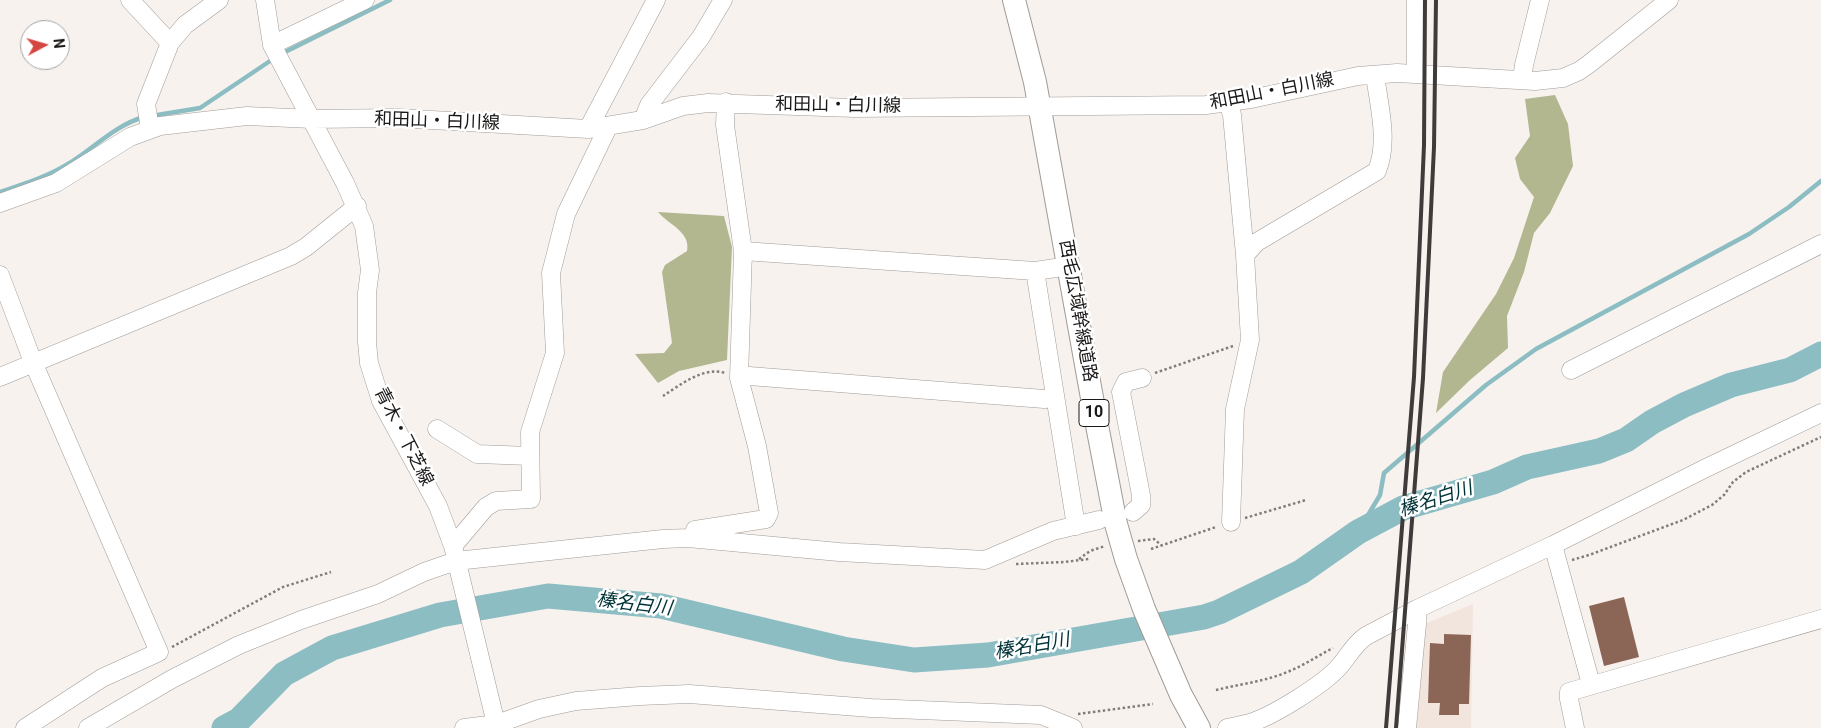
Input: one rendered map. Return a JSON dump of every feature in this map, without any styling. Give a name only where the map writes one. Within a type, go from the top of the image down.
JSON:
[{"type":"main road","name":"西毛広域幹線道路","points":[[1014,0],[1025,38],[1039,106],[1116,524],[1132,550],[1144,609],[1182,695],[1199,728]]},
{"type":"street","points":[[130,0],[170,42]]},
{"type":"street","points":[[150,128],[146,104],[170,42],[185,25],[219,0]]},
{"type":"street","name":"青木・下芝線","points":[[265,0],[272,45],[357,206],[364,226],[370,270],[367,294],[367,342],[374,383],[381,401],[438,506],[456,561],[496,720]]},
{"type":"street","points":[[272,45],[365,0]]},
{"type":"street","points":[[588,129],[656,0]]},
{"type":"street","points":[[643,120],[649,105],[701,37],[723,0]]},
{"type":"street","points":[[1416,0],[1416,74]]},
{"type":"street","points":[[1522,80],[1540,0]]},
{"type":"street","name":"和田山・白川線","points":[[0,203],[56,183],[130,137],[150,128],[247,116],[312,120],[397,118],[588,129],[643,120],[684,106],[726,102],[854,108],[1206,105],[1251,99],[1358,76],[1397,73],[1535,81],[1563,78],[1579,71],[1670,0]]},
{"type":"street","points":[[1245,255],[1257,242],[1377,171],[1382,160],[1383,143],[1375,75]]},
{"type":"street","points":[[692,538],[694,530],[766,519],[769,513],[757,446],[739,378],[743,251],[726,134],[726,102]]},
{"type":"street","points":[[1228,102],[1232,115],[1245,255],[1250,340],[1235,408],[1231,522]]},
{"type":"street","points":[[456,561],[486,507],[496,501],[531,499],[530,432],[555,353],[551,273],[566,214],[608,127]]},
{"type":"street","points":[[0,377],[291,256],[306,247],[357,206]]},
{"type":"street","points":[[1571,370],[1821,244]]},
{"type":"street","points":[[743,251],[1035,271],[1069,266]]},
{"type":"street","points":[[1035,271],[1076,526]]},
{"type":"street","points":[[0,275],[34,362],[159,652],[102,678],[25,728]]},
{"type":"street","points":[[739,378],[749,376],[1044,399],[1055,398]]},
{"type":"street","points":[[1133,512],[1141,504],[1142,495],[1122,392],[1126,382],[1142,378]]},
{"type":"street","points":[[1233,727],[1253,722],[1275,721],[1339,667],[1359,641],[1366,636],[1417,609],[1553,545],[1821,413]]},
{"type":"street","points":[[437,429],[477,454],[530,456]]},
{"type":"street","points":[[88,728],[172,680],[239,645],[301,620],[378,594],[424,572],[456,561],[663,539],[692,538],[839,552],[985,560],[1053,531],[1099,520]]},
{"type":"street","points":[[1553,545],[1591,684]]},
{"type":"street","points":[[1407,728],[1417,609]]},
{"type":"street","points":[[1575,728],[1569,692],[1591,684],[1821,619]]},
{"type":"street","points":[[464,728],[576,701],[689,694],[871,708],[1041,715],[1073,728]]},
{"type":"path","points":[[1142,378],[1250,340]]},
{"type":"path","points":[[663,396],[702,374],[718,371],[739,378]]},
{"type":"path","points":[[1558,564],[1590,555],[1683,520],[1712,506],[1746,472],[1821,438]]},
{"type":"path","points":[[1151,548],[1306,500]]},
{"type":"path","points":[[1132,550],[1154,539],[1162,545]]},
{"type":"path","points":[[1078,560],[1090,551],[1105,546]]},
{"type":"path","points":[[1012,563],[1089,559]]},
{"type":"path","points":[[159,652],[168,649],[283,587],[331,572]]},
{"type":"path","points":[[1216,690],[1271,678],[1292,670],[1315,656],[1334,648],[1359,641]]},
{"type":"path","points":[[1048,718],[1153,704]]},
{"type":"shaded area","points":[[1473,604],[1471,728],[1412,728],[1422,625]]},
{"type":"green space","points":[[1555,95],[1568,124],[1573,166],[1550,213],[1534,233],[1524,272],[1507,316],[1508,348],[1470,380],[1436,413],[1443,372],[1496,294],[1514,258],[1534,197],[1520,179],[1515,158],[1530,136],[1525,99]]},
{"type":"green space","points":[[658,212],[724,216],[732,247],[727,360],[679,371],[658,383],[635,354],[664,353],[672,343],[662,272],[665,265],[687,251],[687,244],[686,239],[678,229]]},
{"type":"building","points":[[1624,597],[1639,657],[1604,666],[1589,606]]},
{"type":"building","points":[[1444,634],[1471,635],[1469,704],[1459,704],[1459,715],[1439,715],[1440,703],[1428,703],[1430,643],[1444,644]]},
{"type":"waterway","points":[[283,53],[390,0]]},
{"type":"waterway","points":[[151,116],[200,108],[270,61]]},
{"type":"waterway","points":[[0,192],[60,169],[114,131],[144,117]]},
{"type":"waterway","points":[[1358,532],[1380,495],[1384,473],[1486,385],[1536,349],[1749,234],[1789,207],[1821,181]]},
{"type":"waterway","name":"榛名白川","points":[[224,728],[239,720],[284,674],[332,648],[440,615],[548,596],[661,606],[843,649],[914,660],[988,655],[1204,617],[1219,612],[1301,572],[1358,532],[1403,508],[1493,482],[1527,467],[1599,451],[1626,440],[1652,422],[1684,405],[1731,385],[1790,370],[1821,354]]},
{"type":"railway","points":[[1386,728],[1414,377],[1424,145],[1425,0]]},
{"type":"railway","points":[[1396,728],[1423,378],[1434,147],[1436,0]]}]
